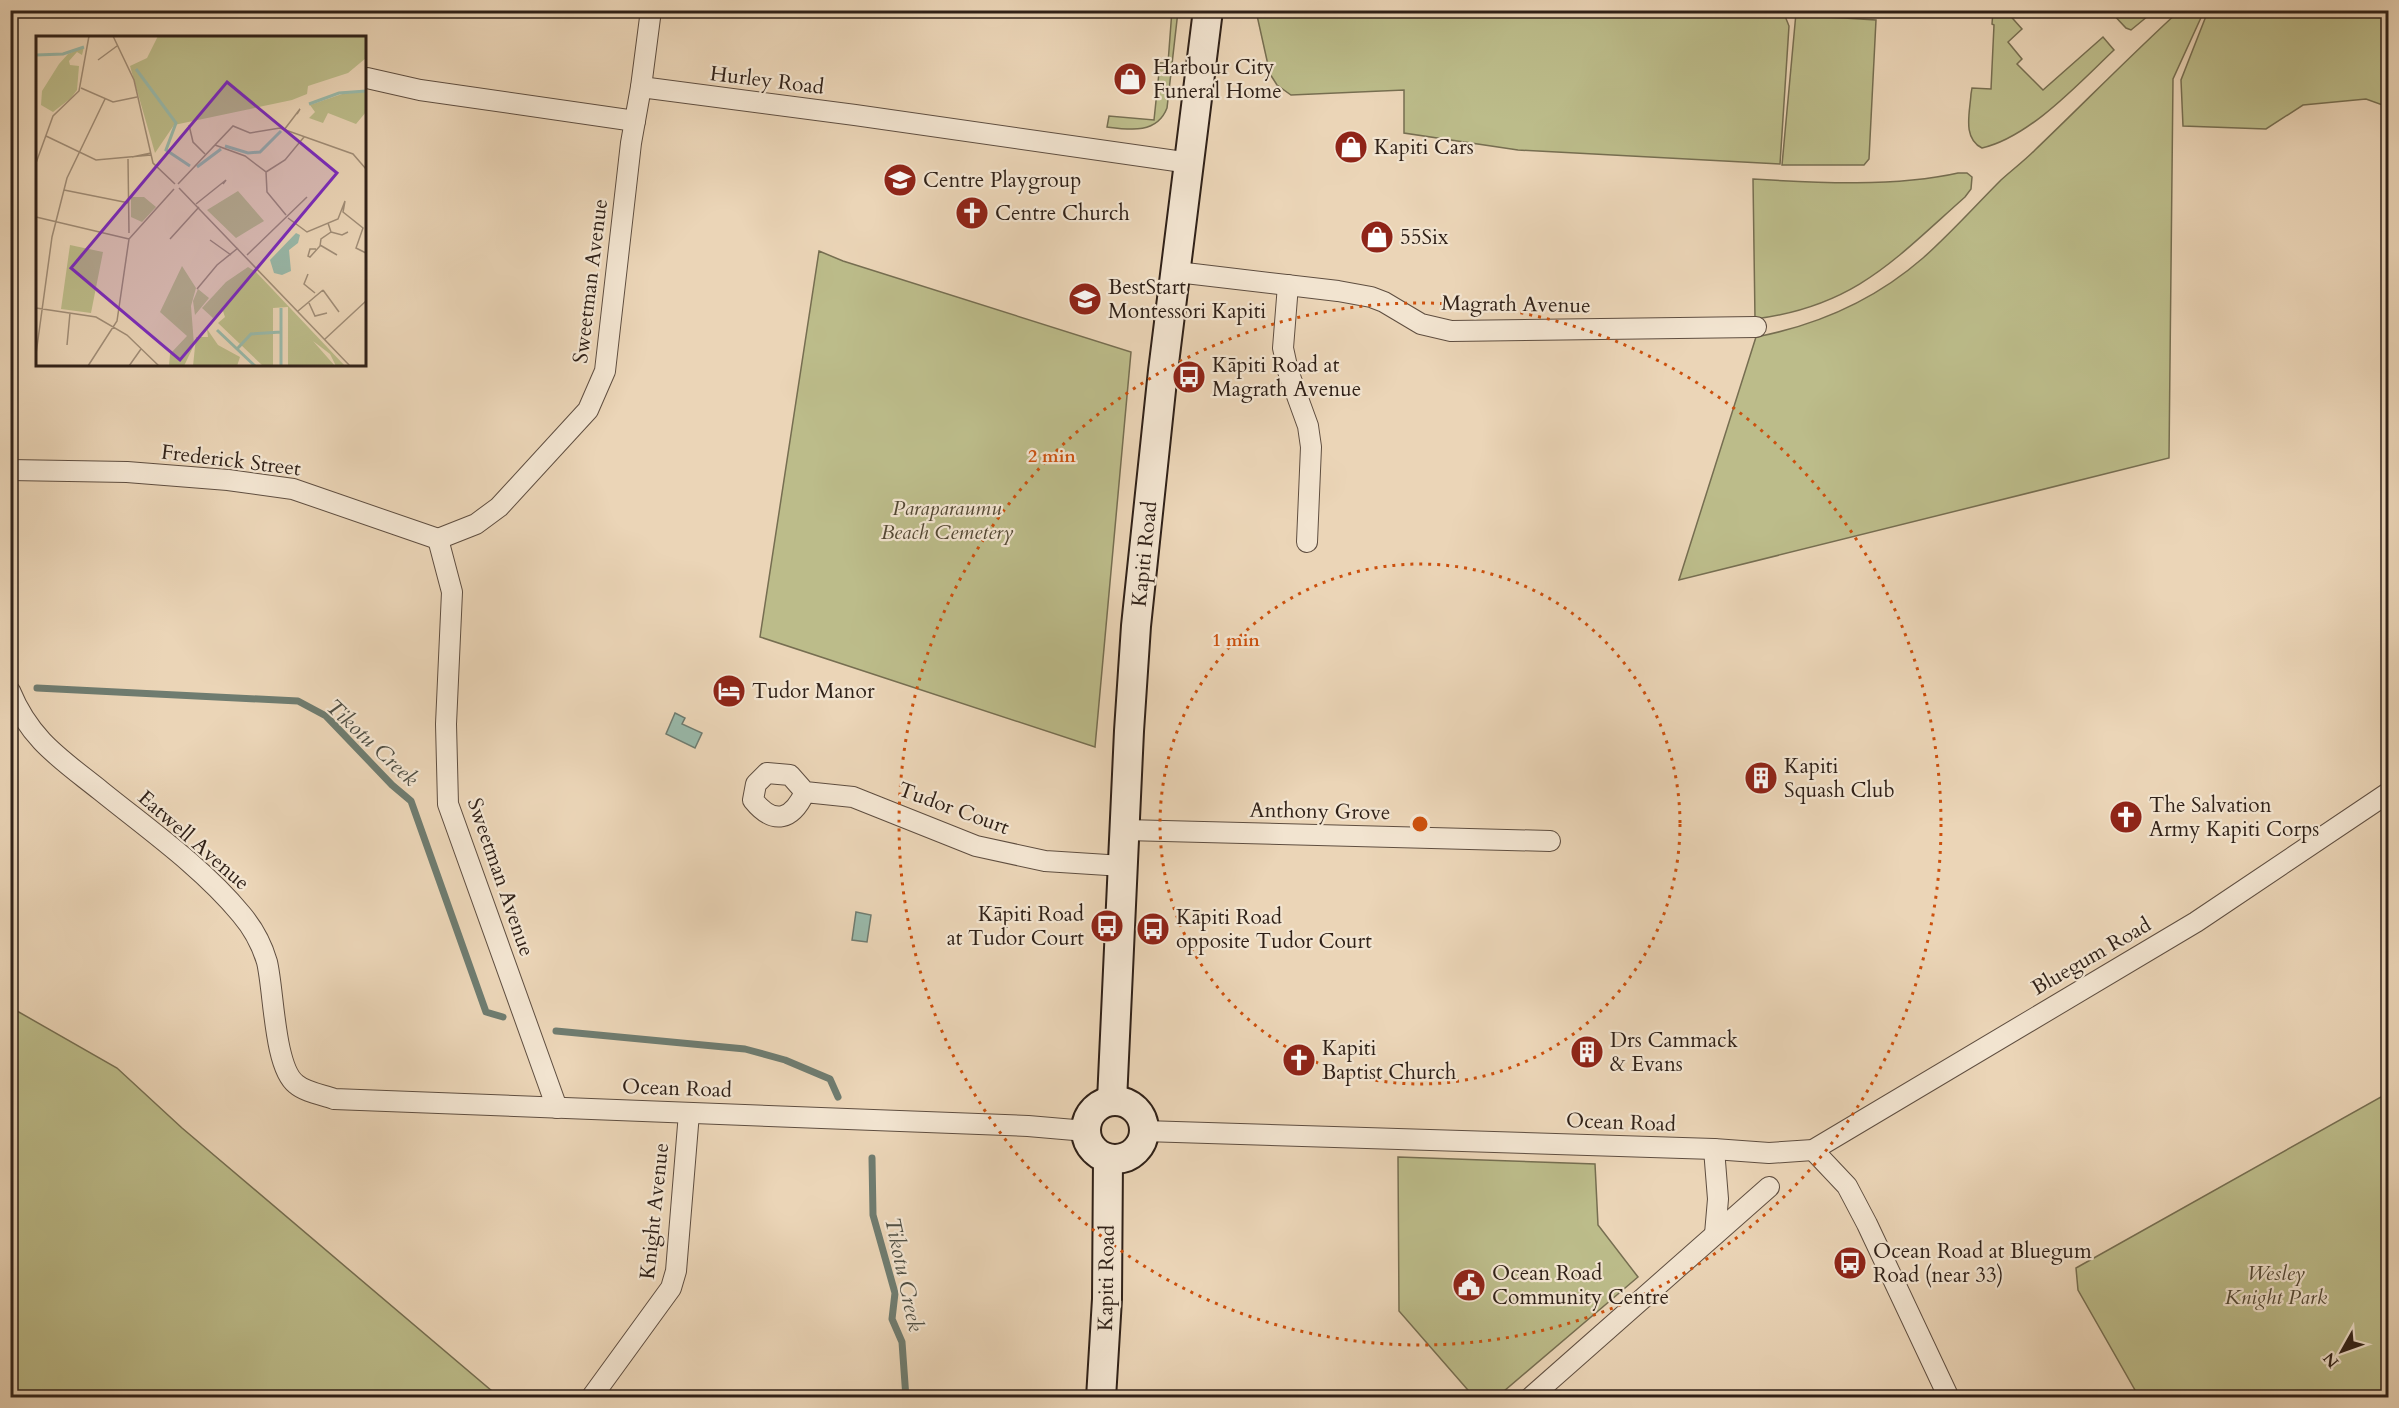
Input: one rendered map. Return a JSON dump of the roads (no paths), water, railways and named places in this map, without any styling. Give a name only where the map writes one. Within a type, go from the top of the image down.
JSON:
[{"type":"main road","name":"Kapiti Road","points":[[1112,1101],[1136,626],[1163,372],[1209,10]]},
{"type":"main road","points":[[1112,1101],[1125,1103],[1135,1109],[1142,1119],[1144,1131],[1137,1150],[1128,1156],[1108,1159],[1095,1152],[1087,1139],[1086,1131],[1090,1114],[1104,1103],[1112,1101]]},
{"type":"main road","name":"Kapiti Road","points":[[1101,1398],[1107,1299],[1108,1159]]},
{"type":"street","points":[[367,78],[420,90],[635,121],[651,10]]},
{"type":"street","name":"Hurley Road","points":[[641,87],[1190,163]]},
{"type":"street","name":"Sweetman Avenue","points":[[556,1108],[448,804],[446,724],[452,592],[438,539],[476,524],[499,507],[588,410],[605,371],[635,121]]},
{"type":"street","name":"Magrath Avenue","points":[[1177,272],[1371,297],[1421,324],[1451,331],[1756,327]]},
{"type":"street","points":[[1288,285],[1283,348],[1288,371],[1308,426],[1311,447],[1307,542]]},
{"type":"street","name":"Frederick Street","points":[[10,470],[127,472],[228,480],[293,489],[438,539]]},
{"type":"street","name":"Eatwell Avenue","points":[[10,691],[18,711],[40,741],[175,851],[221,892],[242,915],[262,948],[267,962],[281,1061]]},
{"type":"street","name":"Tudor Court","points":[[805,792],[853,797],[976,846],[1045,861],[1123,866]]},
{"type":"street","name":"Bluegum Road","points":[[1813,1150],[2204,917],[2388,793]]},
{"type":"street","name":"Anthony Grove","points":[[1125,830],[1551,841]]},
{"type":"street","name":"Ocean Road","points":[[281,1061],[296,1084],[334,1099],[1028,1126],[1086,1131]]},
{"type":"street","name":"Knight Avenue","points":[[591,1398],[671,1288],[676,1270],[689,1113]]},
{"type":"street","name":"Ocean Road","points":[[1144,1131],[1714,1149],[1769,1153],[1813,1150]]},
{"type":"street","points":[[1714,1149],[1718,1200],[1715,1234]]},
{"type":"street","points":[[1813,1150],[1847,1186],[1949,1398]]},
{"type":"street","points":[[1540,1394],[1769,1187]]},
{"type":"waterway","name":"Tikotu Creek","points":[[37,688],[298,701],[326,716],[392,785],[411,801],[486,1012],[503,1017]]},
{"type":"waterway","name":"Tikotu Creek","points":[[556,1031],[745,1049],[785,1060],[830,1079],[838,1097]]},
{"type":"waterway","name":"Tikotu Creek","points":[[872,1158],[873,1215],[895,1293],[892,1319],[902,1342],[906,1398]]},
{"type":"place","name":"Harbour City Funeral Home","points":[[1130,79]]},
{"type":"place","name":"Kapiti Cars","points":[[1351,147]]},
{"type":"place","name":"Centre Playgroup","points":[[900,180]]},
{"type":"place","name":"Centre Church","points":[[972,213]]},
{"type":"place","name":"55Six","points":[[1377,237]]},
{"type":"place","name":"BestStart Montessori Kapiti","points":[[1085,299]]},
{"type":"place","name":"Kāpiti Road at Magrath Avenue","points":[[1189,377]]},
{"type":"place","name":"Tudor Manor","points":[[729,691]]},
{"type":"place","name":"Kapiti Squash Club","points":[[1761,778]]},
{"type":"place","name":"The Salvation Army Kapiti Corps","points":[[2126,817]]},
{"type":"place","name":"Kāpiti Road at Tudor Court","points":[[1107,926]]},
{"type":"place","name":"Kāpiti Road opposite Tudor Court","points":[[1153,929]]},
{"type":"place","name":"Drs Cammack & Evans","points":[[1587,1052]]},
{"type":"place","name":"Kapiti Baptist Church","points":[[1299,1060]]},
{"type":"place","name":"Ocean Road at Bluegum Road (near 33)","points":[[1850,1263]]},
{"type":"place","name":"Ocean Road Community Centre","points":[[1469,1285]]},
{"type":"park label","name":"Paraparaumu Beach Cemetery","points":[[947,520]]},
{"type":"park label","name":"Wesley Knight Park","points":[[2276,1285]]}]
